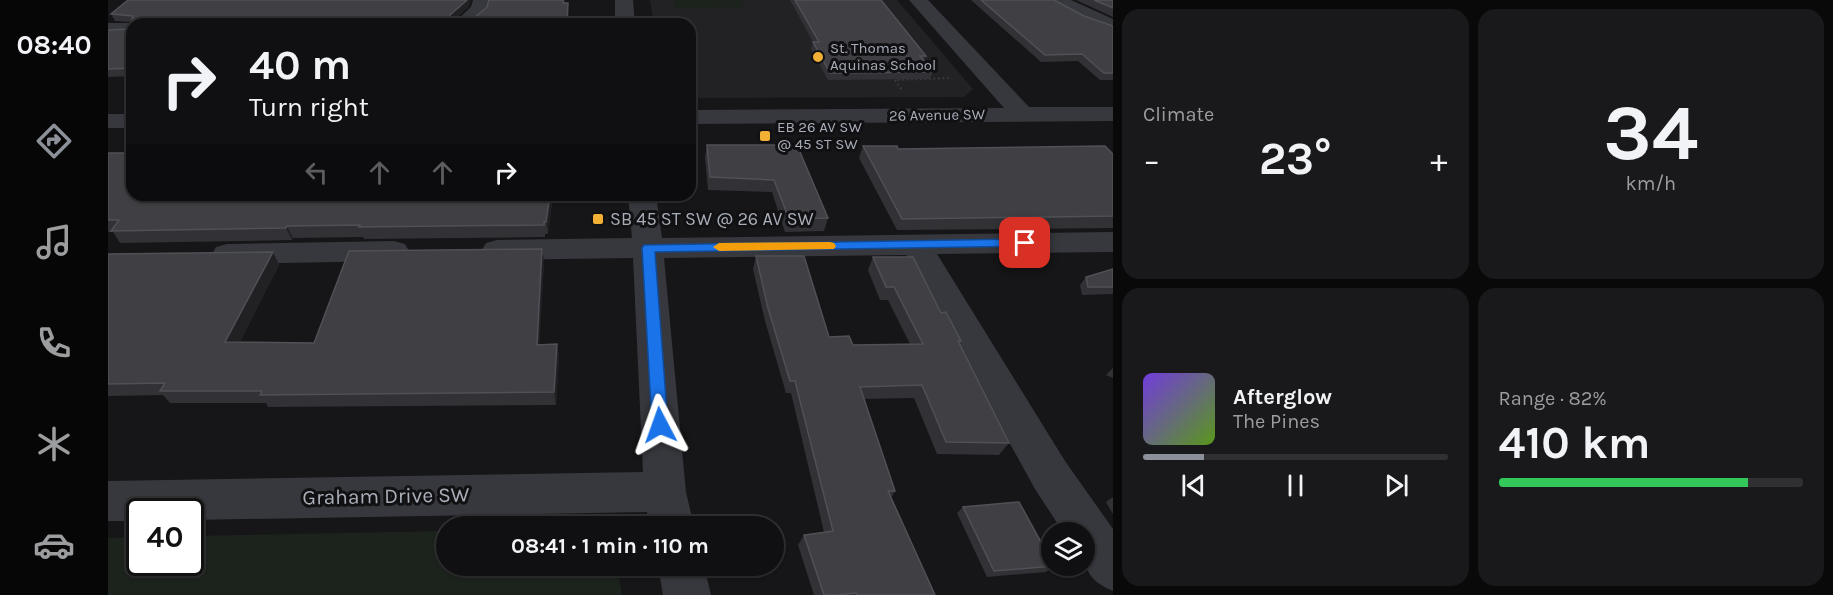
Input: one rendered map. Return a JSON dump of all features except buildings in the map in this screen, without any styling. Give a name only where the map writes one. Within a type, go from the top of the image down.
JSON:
[{"type":"street","points":[[469,18],[479,9],[482,0]]},
{"type":"street","points":[[624,0],[625,18]]},
{"type":"street","points":[[918,0],[1022,114]]},
{"type":"street","points":[[1057,0],[1089,17],[1113,26]]},
{"type":"street","points":[[108,29],[126,29]]},
{"type":"street","name":"26 Avenue SW","points":[[696,117],[1113,114]]},
{"type":"street","points":[[108,121],[126,121]]},
{"type":"street","points":[[643,201],[669,509]]},
{"type":"street","points":[[472,250],[1113,242]]},
{"type":"street","points":[[916,245],[1050,475],[1113,568]]},
{"type":"street","points":[[202,254],[425,251]]},
{"type":"street","name":"Graham Drive SW","points":[[108,501],[669,509]]},
{"type":"street","points":[[683,576],[687,595]]},
{"type":"path","points":[[920,115],[895,80],[986,74]]},
{"type":"shaded area","name":"St. Thomas Aquinas School","points":[[650,0],[897,0],[973,89],[964,97],[696,98],[696,18],[653,18]]},
{"type":"shaded area","points":[[672,0],[741,0],[744,7],[675,8]]},
{"type":"shaded area","points":[[436,531],[436,576],[618,576],[622,595],[108,595],[108,538],[126,537],[126,576],[204,576],[204,536]]},
{"type":"slow traffic","points":[[719,247],[830,246]]},
{"type":"place","name":"St. Thomas Aquinas School","points":[[818,57]]},
{"type":"place","name":"EB 26 AV SW @ 45 ST SW","points":[[765,136]]},
{"type":"place","name":"SB 45 ST SW @ 26 AV SW","points":[[598,219]]},
{"type":"route","points":[[660,425],[648,248],[1025,243]]}]
